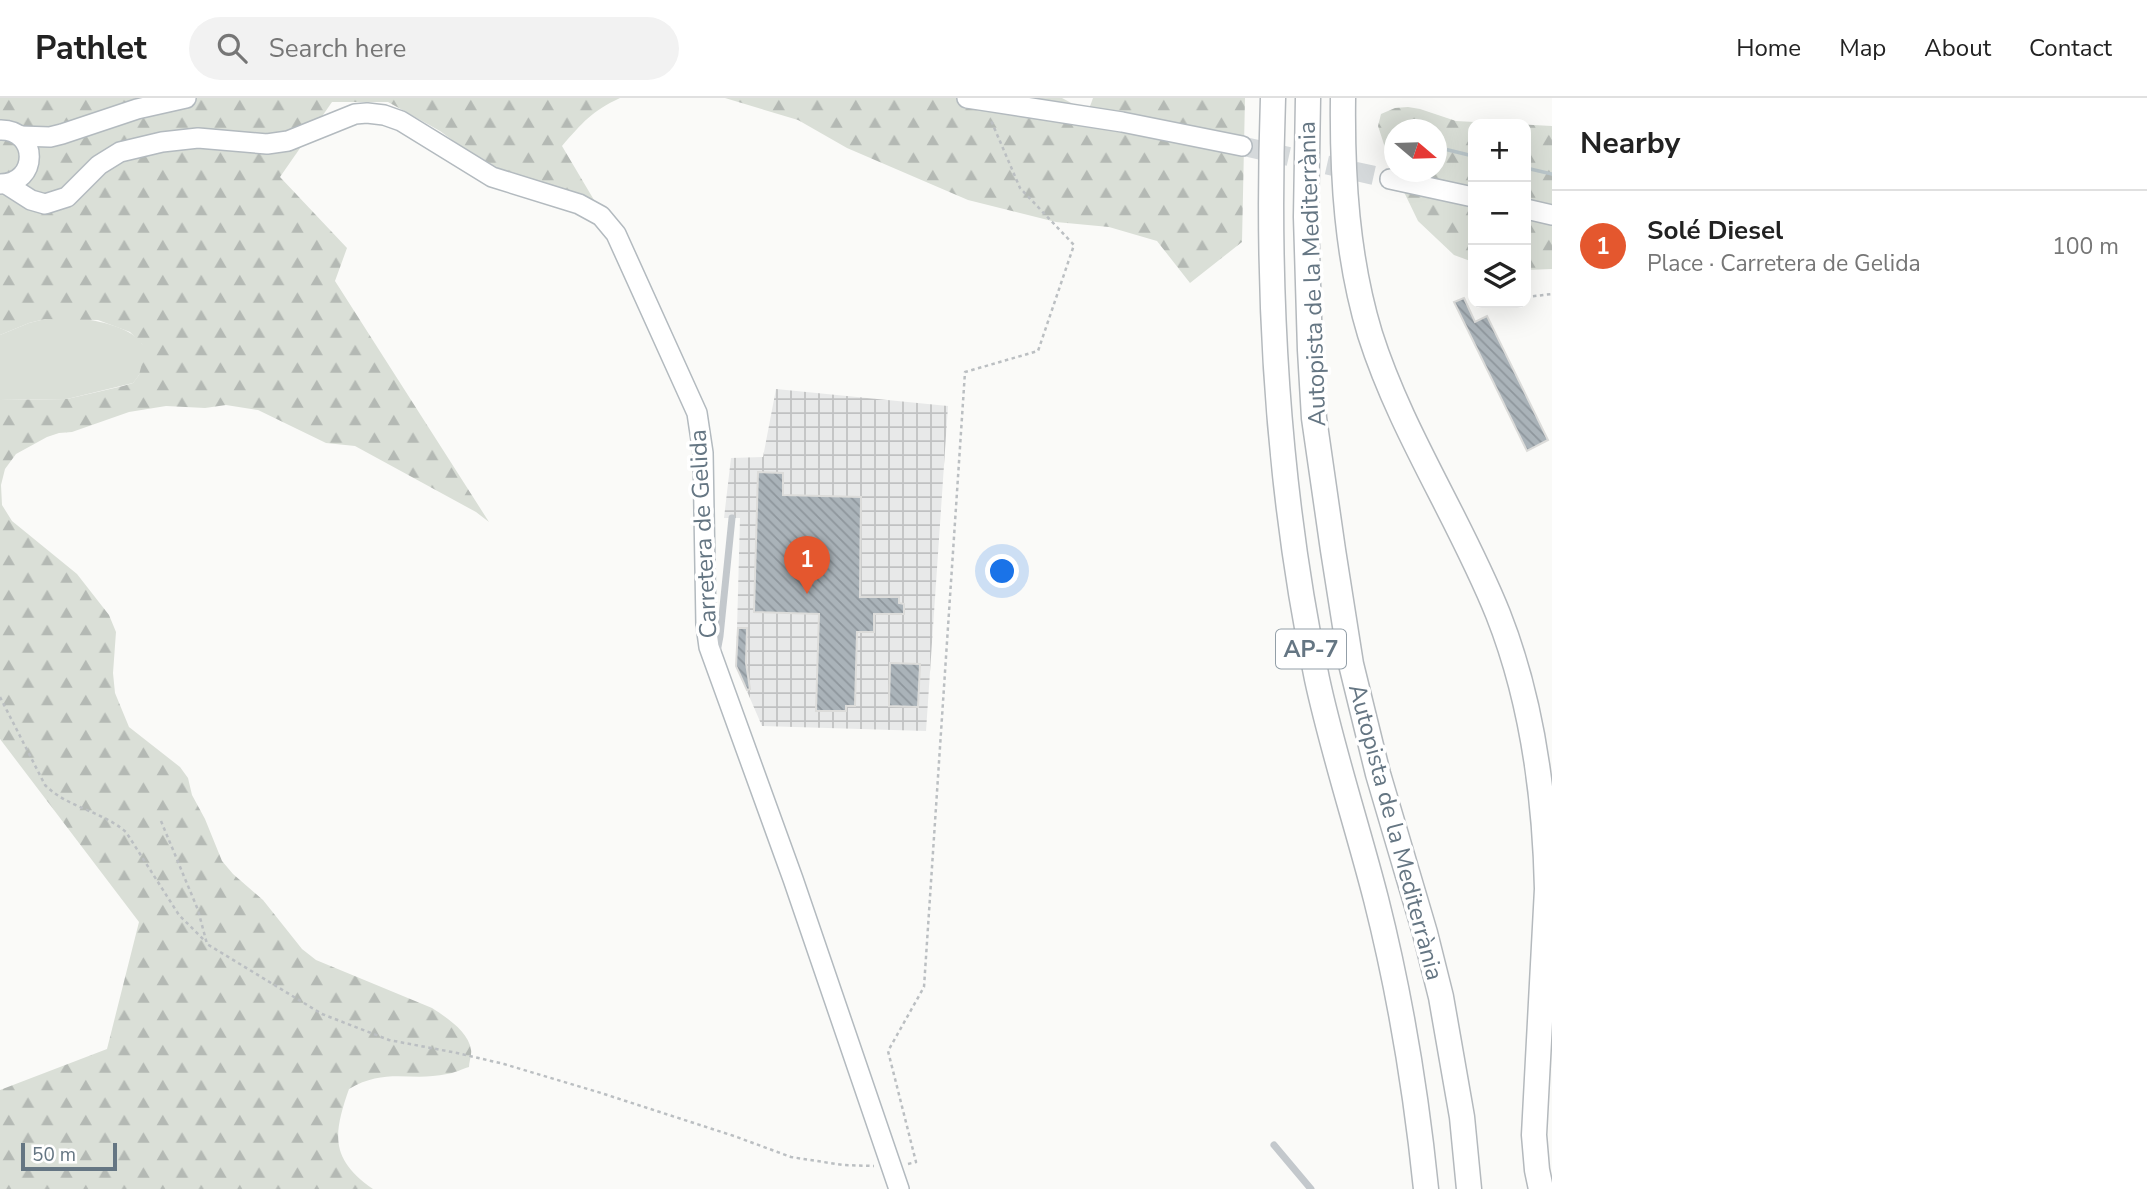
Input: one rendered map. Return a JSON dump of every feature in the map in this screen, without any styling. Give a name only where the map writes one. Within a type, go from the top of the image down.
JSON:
[{"type":"highway","name":"Autopista de la Mediterrània","points":[[1273,98],[1272,292],[1279,427],[1289,520],[1307,631],[1325,712],[1388,949],[1408,1052],[1426,1189]]},
{"type":"highway","name":"Autopista de la Mediterrània","points":[[1308,98],[1306,217],[1310,350],[1314,418],[1333,550],[1351,664],[1378,774],[1425,933],[1441,998],[1462,1117],[1469,1189]]},
{"type":"highway","points":[[1343,98],[1351,252],[1370,332],[1393,394],[1497,612],[1519,676],[1526,706],[1536,769],[1547,889],[1534,1126],[1541,1189]]},
{"type":"highway","points":[[1357,98],[1361,222],[1377,314],[1403,386],[1512,611],[1540,699],[1552,784]]},
{"type":"street","points":[[20,136],[62,134],[137,109],[186,98]]},
{"type":"street","points":[[975,99],[1122,122],[1242,146]]},
{"type":"street","name":"Carretera de Gelida","points":[[51,202],[67,197],[99,165],[120,152],[162,142],[198,138],[267,144],[288,141],[355,114],[367,113],[401,121],[492,177],[579,204],[601,216],[616,234],[697,413],[703,453],[706,625],[709,647],[793,878],[899,1189]]},
{"type":"street","points":[[0,130],[12,131],[28,146],[30,186],[51,202]]},
{"type":"street","points":[[3,184],[14,182],[28,165],[62,134]]},
{"type":"street","points":[[1407,182],[1468,196]]},
{"type":"street","points":[[3,184],[39,204],[51,202]]},
{"type":"street","points":[[1531,210],[1552,215]]},
{"type":"lane","points":[[714,666],[720,636],[732,518]]},
{"type":"lane","points":[[1274,1145],[1311,1189]]},
{"type":"path","points":[[0,696],[45,785],[56,796],[115,822],[126,832],[179,915],[207,944],[322,1014],[389,1040],[457,1053],[614,1097],[791,1157],[843,1165],[892,1167],[916,1162],[888,1051],[924,987],[965,372],[1038,351],[1074,245],[1020,188],[975,99]]},
{"type":"path","points":[[1531,296],[1552,294]]},
{"type":"path","points":[[161,821],[198,909],[207,944]]},
{"type":"shaded area","points":[[776,389],[948,406],[926,731],[762,726],[736,666],[740,518],[724,518],[731,458],[763,457]]},
{"type":"green space","points":[[0,98],[620,98],[588,118],[562,146],[594,200],[489,167],[440,131],[388,102],[332,102],[280,177],[347,248],[335,281],[489,522],[476,512],[355,446],[326,443],[258,410],[226,405],[205,408],[166,406],[129,412],[72,432],[47,437],[16,454],[5,469],[1,485],[2,505],[12,521],[77,574],[109,615],[116,632],[113,673],[115,693],[129,727],[180,767],[188,778],[192,795],[222,861],[263,900],[302,949],[316,960],[432,1008],[466,1037],[471,1052],[469,1067],[434,1076],[375,1078],[349,1089],[340,1120],[339,1145],[349,1167],[373,1189],[0,1189],[0,1090],[107,1049],[139,922],[0,739],[0,400],[67,399],[133,383],[139,375],[144,355],[142,344],[130,332],[98,320],[45,319],[0,335]]},
{"type":"green space","points":[[725,98],[1062,98],[1088,112],[1093,98],[1245,98],[1242,242],[1190,283],[1157,241],[1109,227],[1056,222],[968,200],[847,148],[798,120]]},
{"type":"green space","points":[[1408,107],[1456,121],[1468,122],[1468,260],[1454,255],[1418,221],[1399,182],[1447,182],[1447,119],[1384,119],[1384,144],[1378,126],[1381,114],[1395,108]]},
{"type":"green space","points":[[1531,125],[1552,126],[1552,269],[1531,270]]},
{"type":"green space","points":[[74,318],[119,327],[141,343],[146,353],[143,367],[133,383],[67,399],[0,400],[0,335],[45,319]]},
{"type":"building","points":[[1464,298],[1475,322],[1487,316],[1548,440],[1527,451],[1454,302]]},
{"type":"building","points":[[758,472],[783,473],[783,495],[861,497],[860,597],[899,597],[899,603],[904,604],[904,614],[874,614],[874,632],[857,632],[855,706],[846,706],[846,711],[816,711],[819,614],[754,612]]},
{"type":"building","points":[[738,628],[747,628],[746,663],[750,689],[747,690],[736,666]]},
{"type":"building","points":[[890,663],[920,664],[918,707],[889,706]]},
{"type":"waterway","points":[[1447,150],[1468,155]]},
{"type":"waterway","points":[[1531,169],[1552,174]]},
{"type":"tunnel","points":[[1242,146],[1384,178]]},
{"type":"place","name":"Solé Diesel","points":[[807,594]]}]
